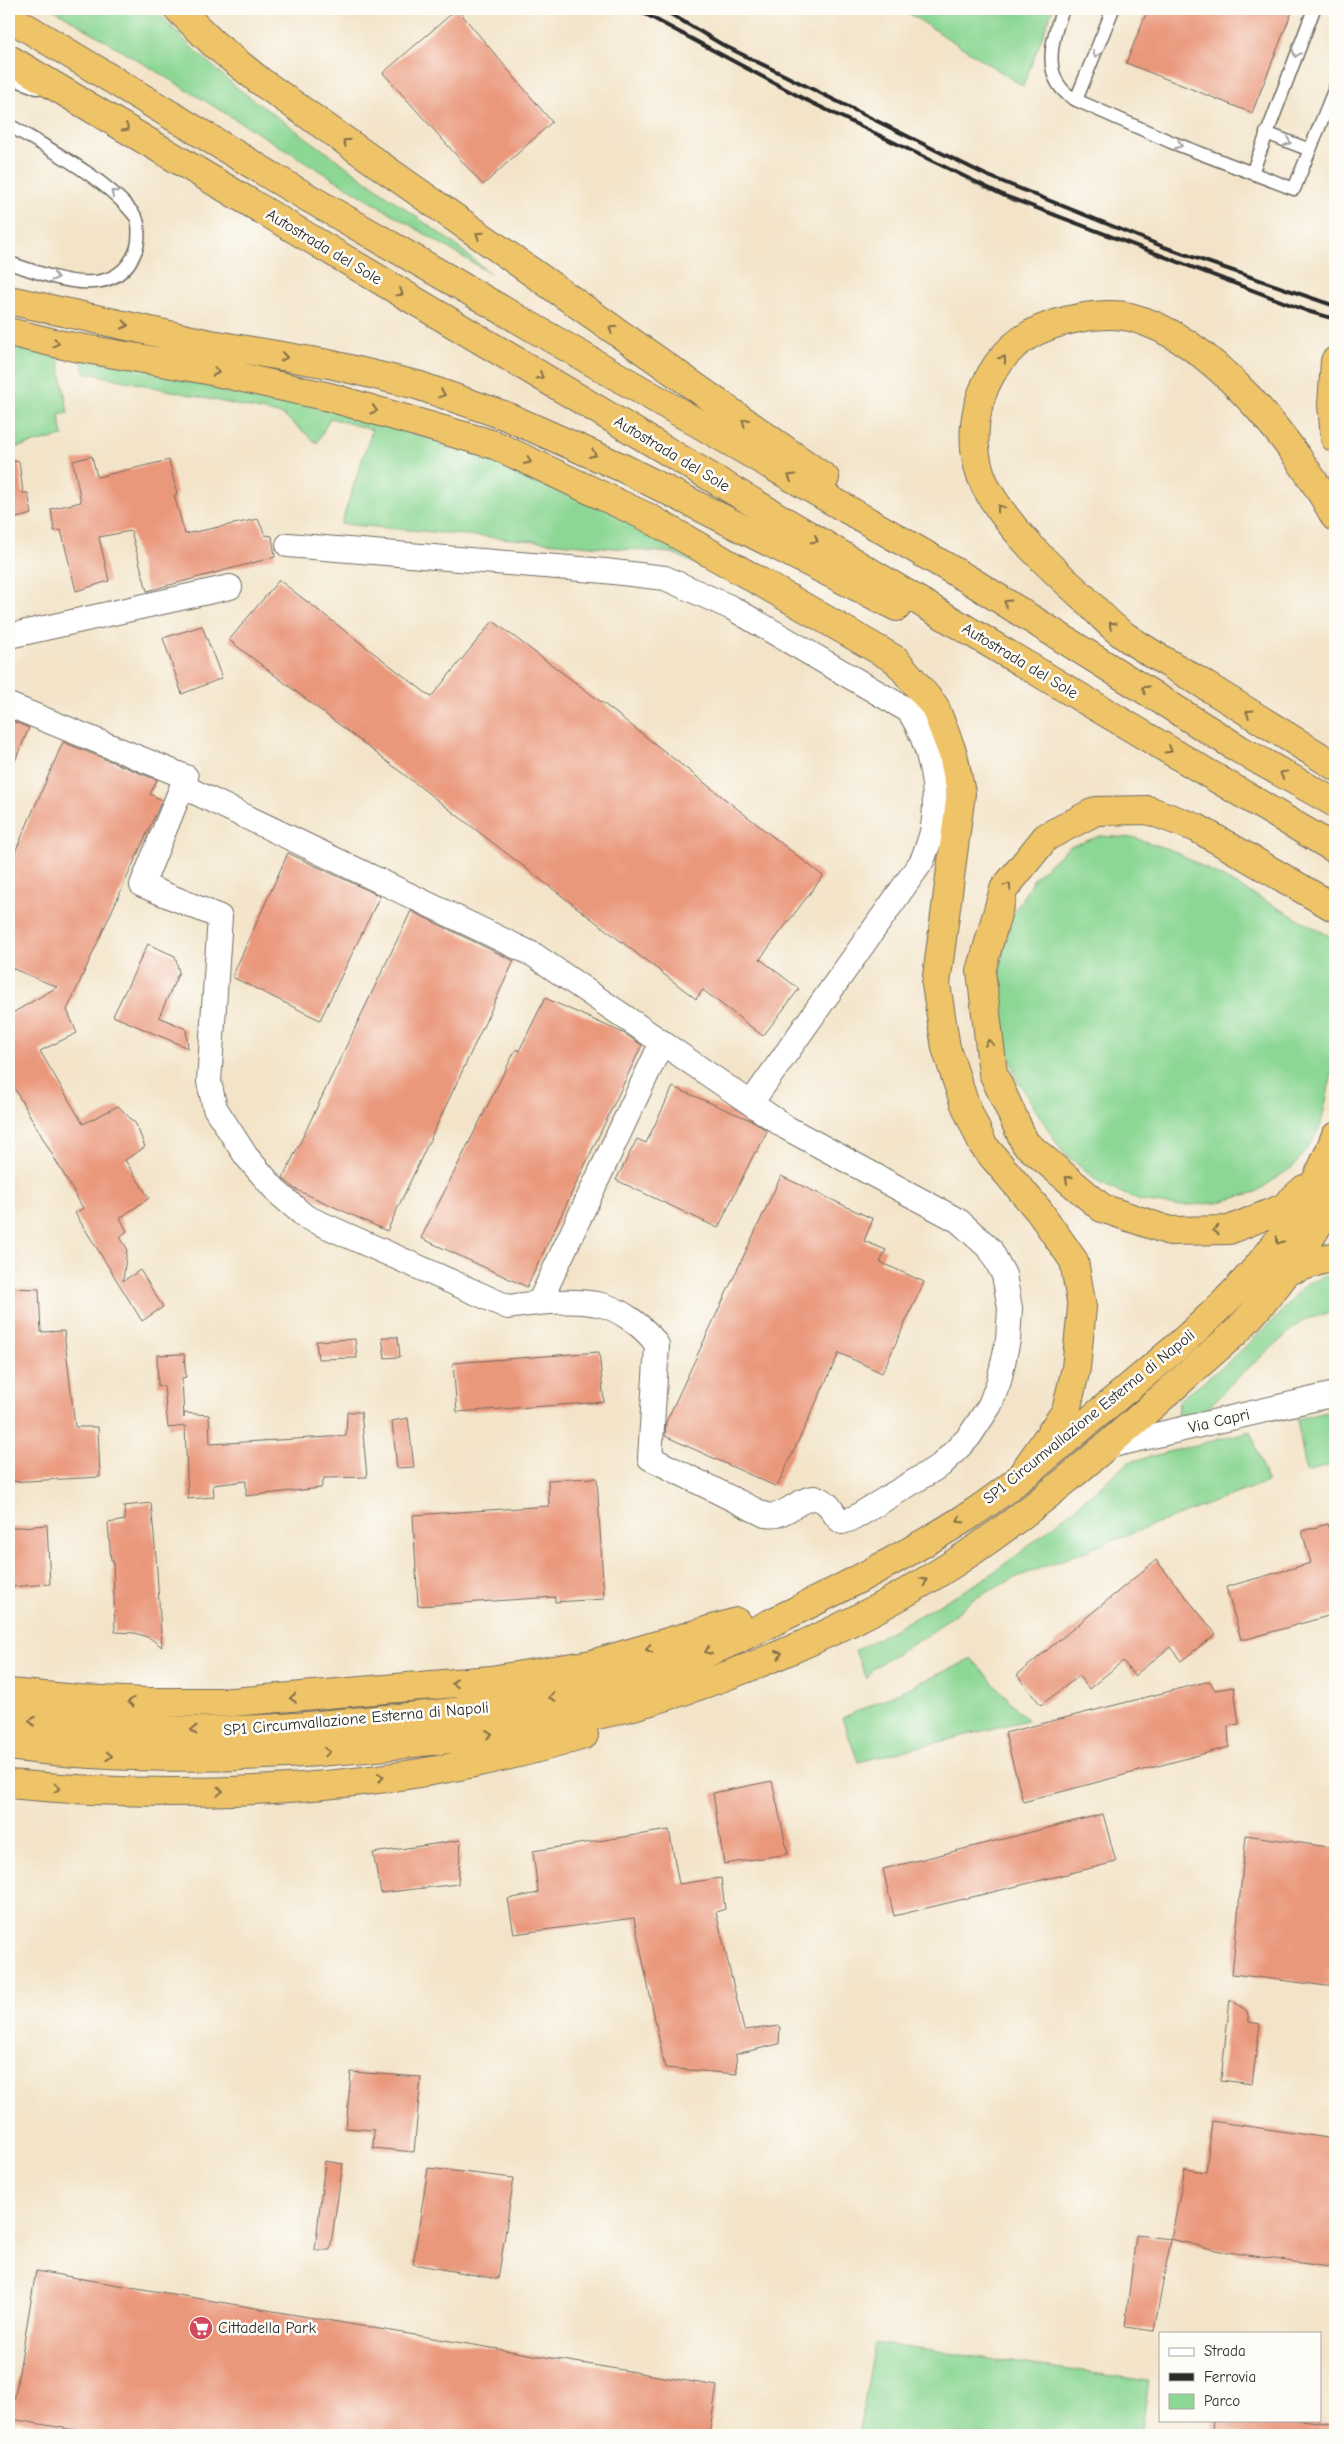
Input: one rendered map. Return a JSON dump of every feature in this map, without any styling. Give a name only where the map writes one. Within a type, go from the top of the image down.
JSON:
[{"type":"highway","points":[[178,9],[214,44],[260,81],[971,581]]},
{"type":"highway","name":"Autostrada del Sole","points":[[9,17],[288,186],[971,581],[1239,749],[1331,800]]},
{"type":"highway","name":"Autostrada del Sole","points":[[9,59],[1327,844]]},
{"type":"highway","points":[[9,300],[205,343],[346,368],[417,385],[506,416],[623,468],[1128,725]]},
{"type":"highway","points":[[1335,517],[1324,496],[1291,449],[1239,390],[1191,346],[1145,322],[1128,317],[1095,315],[1061,321],[1030,334],[1007,353],[988,379],[982,393],[974,429],[974,446],[982,478],[999,508],[1038,556],[1124,635],[1335,766]]},
{"type":"highway","points":[[9,332],[63,344],[207,370],[329,397],[495,445],[649,518],[896,660],[935,708],[954,754],[961,793],[936,984],[946,1048],[964,1102],[983,1145],[1038,1211],[1074,1261],[1082,1307],[1076,1368],[1066,1411],[1018,1480]]},
{"type":"highway","points":[[1335,361],[1332,405],[1335,438]]},
{"type":"highway","points":[[1327,1185],[1284,1208],[1229,1230],[1170,1231],[1102,1208],[1025,1143],[992,1074],[981,972],[1004,889],[1046,837],[1096,811],[1148,810],[1197,828],[1335,908]]},
{"type":"highway","name":"SP1 Circumvallazione Esterna di Napoli","points":[[9,1746],[58,1752],[156,1757],[225,1757],[334,1751],[538,1727],[650,1701],[757,1664],[844,1623],[955,1563],[1028,1510],[1104,1447],[1235,1333],[1264,1303],[1315,1231],[1327,1185],[1335,1137]]},
{"type":"highway","name":"SP1 Circumvallazione Esterna di Napoli","points":[[9,1719],[114,1728],[223,1730],[287,1728],[488,1709],[585,1691],[684,1662],[830,1594],[971,1514],[1018,1480],[1166,1356],[1240,1288],[1275,1247],[1300,1210],[1327,1185]]},
{"type":"highway","points":[[1288,1271],[1335,1256]]},
{"type":"highway","points":[[9,1692],[99,1700],[232,1702],[491,1680],[592,1664],[830,1594]]},
{"type":"highway","points":[[9,1784],[100,1790],[234,1791],[282,1789],[418,1772],[520,1752],[621,1723],[661,1707],[730,1674]]},
{"type":"street","points":[[288,545],[596,570],[665,578],[732,608],[908,711],[919,727],[930,760],[934,795],[933,828],[922,861],[751,1103]]},
{"type":"street","points":[[9,636],[230,587]]},
{"type":"street","points":[[9,705],[186,777],[182,786],[142,886],[220,917],[209,1082],[215,1108],[246,1156],[278,1193],[306,1217],[508,1307],[539,1303],[598,1304],[635,1322],[649,1333],[656,1345],[650,1458],[764,1515],[778,1515],[808,1498],[817,1499],[827,1504],[833,1515],[842,1522],[854,1518],[941,1465],[969,1437],[990,1405],[999,1381],[1008,1340],[1010,1308],[1004,1275],[990,1249],[959,1221],[787,1128],[534,955],[182,786]]},
{"type":"street","points":[[539,1303],[662,1042]]},
{"type":"street","name":"Via Capri","points":[[1104,1447],[1335,1394]]},
{"type":"lane","points":[[1063,9],[1052,37],[1050,60],[1058,85],[1068,96],[1170,142],[1294,189],[1335,88]]},
{"type":"lane","points":[[1076,100],[1113,9]]},
{"type":"lane","points":[[1252,173],[1314,9]]},
{"type":"lane","points":[[9,77],[101,114]]},
{"type":"lane","points":[[9,125],[116,194],[137,218],[138,246],[130,264],[107,281],[78,283],[9,263]]},
{"type":"lane","points":[[1266,134],[1310,150]]},
{"type":"green space","points":[[53,9],[155,9],[189,45],[237,88],[453,243],[491,274]]},
{"type":"green space","points":[[902,9],[1053,9],[1023,86]]},
{"type":"green space","points":[[9,343],[58,354],[68,413],[59,415],[63,436],[9,449]]},
{"type":"green space","points":[[81,358],[257,387],[485,454],[608,507],[752,591],[672,553],[341,524],[372,430],[330,418],[317,443],[283,415],[84,372]]},
{"type":"green space","points":[[1100,836],[1135,838],[1174,851],[1335,939],[1335,1057],[1321,1125],[1310,1145],[1294,1166],[1256,1192],[1216,1203],[1176,1206],[1140,1201],[1099,1183],[1061,1150],[1016,1078],[1002,1028],[1000,968],[1010,919],[1035,877],[1069,847]]},
{"type":"green space","points":[[1335,1272],[1335,1312],[1303,1320],[1237,1378],[1197,1419],[1182,1420],[1177,1414],[1179,1400],[1230,1361],[1278,1316],[1305,1284]]},
{"type":"green space","points":[[1335,1410],[1335,1464],[1306,1472],[1297,1419]]},
{"type":"green space","points":[[1251,1431],[1267,1482],[1017,1577],[974,1599],[928,1635],[873,1668],[867,1679],[855,1651],[981,1581],[1024,1550],[1129,1462]]},
{"type":"green space","points":[[972,1659],[1027,1720],[858,1762],[842,1718]]},
{"type":"green space","points":[[875,2343],[1149,2381],[1141,2435],[858,2435]]},
{"type":"building","points":[[457,9],[552,122],[483,185],[383,73]]},
{"type":"building","points":[[1148,9],[1293,9],[1252,113],[1126,63]]},
{"type":"building","points":[[92,456],[97,477],[169,460],[177,494],[174,495],[185,534],[258,519],[265,535],[272,536],[275,557],[147,591],[131,531],[99,537],[109,581],[76,591],[61,530],[54,531],[51,509],[81,502],[73,461]]},
{"type":"building","points":[[19,461],[23,493],[28,493],[32,514],[9,520],[9,462]]},
{"type":"building","points":[[279,580],[431,697],[493,621],[608,707],[823,876],[760,959],[799,989],[763,1036],[703,990],[696,999],[229,640]]},
{"type":"building","points":[[202,626],[222,678],[182,694],[163,638]]},
{"type":"building","points":[[9,720],[29,728],[9,775]]},
{"type":"building","points":[[63,742],[157,780],[150,794],[162,800],[67,1010],[77,1033],[40,1051],[83,1124],[118,1106],[136,1124],[145,1147],[125,1160],[149,1198],[120,1218],[127,1231],[120,1237],[127,1248],[123,1281],[140,1270],[163,1307],[142,1321],[75,1213],[83,1208],[9,1079],[9,1015],[57,987],[9,967],[9,866]]},
{"type":"building","points":[[288,853],[380,896],[320,1020],[232,977]]},
{"type":"building","points":[[411,911],[514,961],[387,1231],[295,1189],[283,1178]]},
{"type":"building","points":[[148,944],[175,956],[179,972],[159,1017],[186,1029],[188,1048],[113,1016]]},
{"type":"building","points":[[545,998],[625,1034],[642,1045],[527,1287],[421,1238],[516,1049],[519,1051]]},
{"type":"building","points":[[673,1087],[755,1122],[767,1131],[718,1228],[616,1180],[637,1139],[646,1143]]},
{"type":"building","points":[[781,1176],[873,1219],[864,1241],[886,1250],[880,1262],[924,1282],[882,1373],[839,1353],[777,1487],[665,1436],[666,1422]]},
{"type":"building","points":[[9,1288],[39,1289],[41,1332],[64,1331],[75,1427],[98,1427],[100,1477],[9,1482]]},
{"type":"building","points":[[382,1337],[398,1337],[400,1357],[385,1358]]},
{"type":"building","points":[[355,1339],[357,1358],[318,1359],[316,1341]]},
{"type":"building","points":[[599,1352],[604,1402],[457,1412],[453,1363]]},
{"type":"building","points":[[184,1354],[186,1377],[182,1378],[184,1418],[184,1413],[209,1415],[210,1444],[346,1436],[347,1412],[361,1412],[367,1477],[324,1478],[321,1488],[246,1496],[246,1481],[213,1485],[214,1497],[188,1499],[185,1426],[168,1428],[164,1386],[158,1386],[157,1355]]},
{"type":"building","points":[[408,1418],[414,1467],[397,1468],[392,1421]]},
{"type":"building","points":[[597,1478],[604,1599],[555,1602],[555,1597],[418,1606],[413,1515],[549,1506],[548,1480]]},
{"type":"building","points":[[151,1503],[162,1647],[150,1638],[135,1633],[115,1632],[113,1560],[111,1560],[108,1523],[125,1520],[124,1506]]},
{"type":"building","points":[[1328,1524],[1330,1533],[1335,1532],[1335,1614],[1247,1639],[1241,1639],[1226,1587],[1311,1563],[1302,1531]]},
{"type":"building","points":[[47,1525],[50,1584],[9,1587],[9,1528]]},
{"type":"building","points":[[1156,1560],[1216,1634],[1181,1661],[1170,1647],[1134,1676],[1123,1661],[1089,1689],[1079,1676],[1041,1705],[1017,1675]]},
{"type":"building","points":[[1210,1681],[1215,1690],[1234,1687],[1239,1724],[1228,1726],[1229,1747],[1023,1802],[1005,1733]]},
{"type":"building","points":[[772,1781],[788,1854],[724,1864],[713,1793]]},
{"type":"building","points":[[1103,1814],[1116,1862],[894,1916],[883,1869]]},
{"type":"building","points":[[669,1830],[679,1884],[721,1878],[725,1909],[716,1912],[744,2030],[780,2026],[779,2044],[736,2054],[737,2074],[665,2068],[634,1918],[514,1934],[508,1899],[538,1893],[533,1851]]},
{"type":"building","points":[[1246,1835],[1335,1848],[1335,1987],[1232,1974]]},
{"type":"building","points":[[461,1840],[458,1884],[381,1893],[373,1853]]},
{"type":"building","points":[[1230,1999],[1247,2011],[1249,2022],[1260,2024],[1252,2084],[1221,2080]]},
{"type":"building","points":[[351,2072],[421,2077],[414,2152],[373,2148],[374,2130],[346,2128]]},
{"type":"building","points":[[1212,2121],[1335,2139],[1335,2268],[1220,2251],[1171,2239],[1185,2169],[1206,2172]]},
{"type":"building","points":[[325,2161],[343,2164],[330,2250],[315,2250]]},
{"type":"building","points":[[428,2168],[514,2178],[498,2279],[413,2264]]},
{"type":"building","points":[[1136,2235],[1171,2239],[1154,2331],[1125,2327]]},
{"type":"building","name":"Cittadella Park","points":[[36,2271],[717,2386],[709,2435],[104,2435],[11,2419]]},
{"type":"building","points":[[1213,2422],[1318,2422],[1335,2424],[1335,2435],[1211,2435]]},
{"type":"railway","points":[[636,9],[804,99],[1005,196],[1307,311],[1335,319]]},
{"type":"railway","points":[[662,9],[723,45],[986,175],[1164,247],[1335,306]]},
{"type":"place","name":"Cittadella Park","points":[[201,2328]]}]
